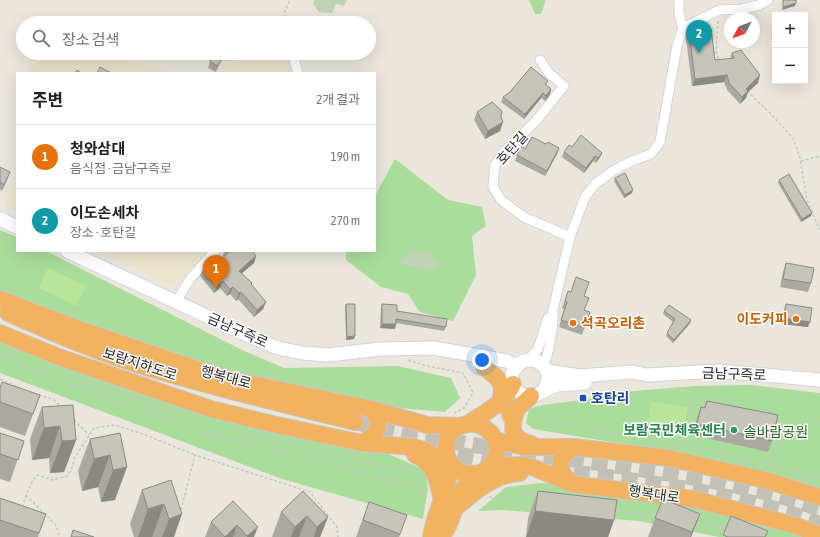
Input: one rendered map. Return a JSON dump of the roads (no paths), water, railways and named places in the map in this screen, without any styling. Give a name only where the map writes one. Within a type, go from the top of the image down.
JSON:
[{"type":"highway","name":"행복대로","points":[[0,299],[148,354],[224,378],[371,409],[427,425],[464,425]]},
{"type":"highway","name":"보람지하도로","points":[[0,310],[72,342],[145,367],[241,394],[359,436]]},
{"type":"highway","name":"보람지하도로","points":[[0,325],[70,355],[143,380],[232,405],[359,436]]},
{"type":"highway","points":[[0,333],[70,361],[212,409],[277,425],[359,436],[391,444],[414,447],[424,450],[464,474],[484,471]]},
{"type":"highway","points":[[484,367],[496,376],[502,386],[503,394],[498,405]]},
{"type":"highway","points":[[441,537],[448,528],[448,486],[451,465],[447,457],[446,448],[448,439],[453,432],[498,405],[510,392],[513,384]]},
{"type":"highway","points":[[495,440],[510,414],[537,394]]},
{"type":"highway","points":[[517,408],[512,425],[516,436],[524,442],[543,448]]},
{"type":"highway","points":[[359,436],[374,436],[378,425],[376,415],[371,409]]},
{"type":"highway","points":[[431,537],[432,524],[466,484],[484,471],[496,456],[495,440],[491,433],[477,424],[464,425]]},
{"type":"highway","points":[[359,436],[423,458],[432,467],[449,505]]},
{"type":"highway","points":[[495,440],[524,447],[574,447],[668,458],[765,480],[820,497]]},
{"type":"highway","points":[[572,484],[563,475],[560,466],[564,454],[574,447]]},
{"type":"highway","name":"행복대로","points":[[484,471],[495,466],[520,465],[546,472],[572,484],[694,499],[790,524],[820,535]]},
{"type":"highway","points":[[449,505],[481,487],[509,474],[531,473],[552,481],[572,484]]},
{"type":"main road","points":[[0,219],[16,227]]},
{"type":"main road","name":"금남구즉로","points":[[69,252],[258,340],[302,353],[329,354],[380,349],[434,348],[522,364]]},
{"type":"main road","name":"금남구즉로","points":[[422,349],[427,356],[496,369],[509,375],[513,384]]},
{"type":"main road","points":[[539,362],[545,368],[548,382],[537,394],[520,393],[513,384],[514,372],[522,364],[539,362]]},
{"type":"main road","name":"금남구즉로","points":[[545,368],[580,376],[632,372],[647,375],[719,372],[820,380]]},
{"type":"main road","name":"금남구즉로","points":[[537,394],[557,385],[571,383],[638,381],[647,375]]},
{"type":"street","points":[[522,364],[538,349],[549,317],[553,310],[570,236],[585,197],[595,184],[632,161],[651,154],[660,142],[677,46],[683,28],[679,13],[679,0]]},
{"type":"street","points":[[683,28],[719,10],[742,9],[759,5],[768,0]]},
{"type":"street","points":[[294,60],[298,72]]},
{"type":"street","name":"호탄길","points":[[540,60],[549,73],[564,86],[535,122],[503,153],[495,165],[493,187],[501,200],[524,217],[570,236]]},
{"type":"street","points":[[176,302],[190,279],[214,252]]},
{"type":"street","points":[[545,368],[554,320],[553,310]]},
{"type":"tunnel","points":[[355,422],[459,443],[633,468],[704,480],[751,489],[797,501],[820,509]]},
{"type":"tunnel","points":[[434,450],[505,463]]},
{"type":"tunnel","points":[[550,469],[687,489],[754,503],[820,524]]},
{"type":"place","name":"이도손세차","points":[[699,53]]},
{"type":"place","name":"청와삼대","points":[[216,288]]},
{"type":"place","name":"이도커피","points":[[796,319]]},
{"type":"place","name":"석곡오리촌","points":[[573,323]]},
{"type":"place","name":"호탄리","points":[[583,398]]},
{"type":"place","name":"보람국민체육센터","points":[[734,430]]},
{"type":"park label","name":"솔바람공원","points":[[776,432]]}]
